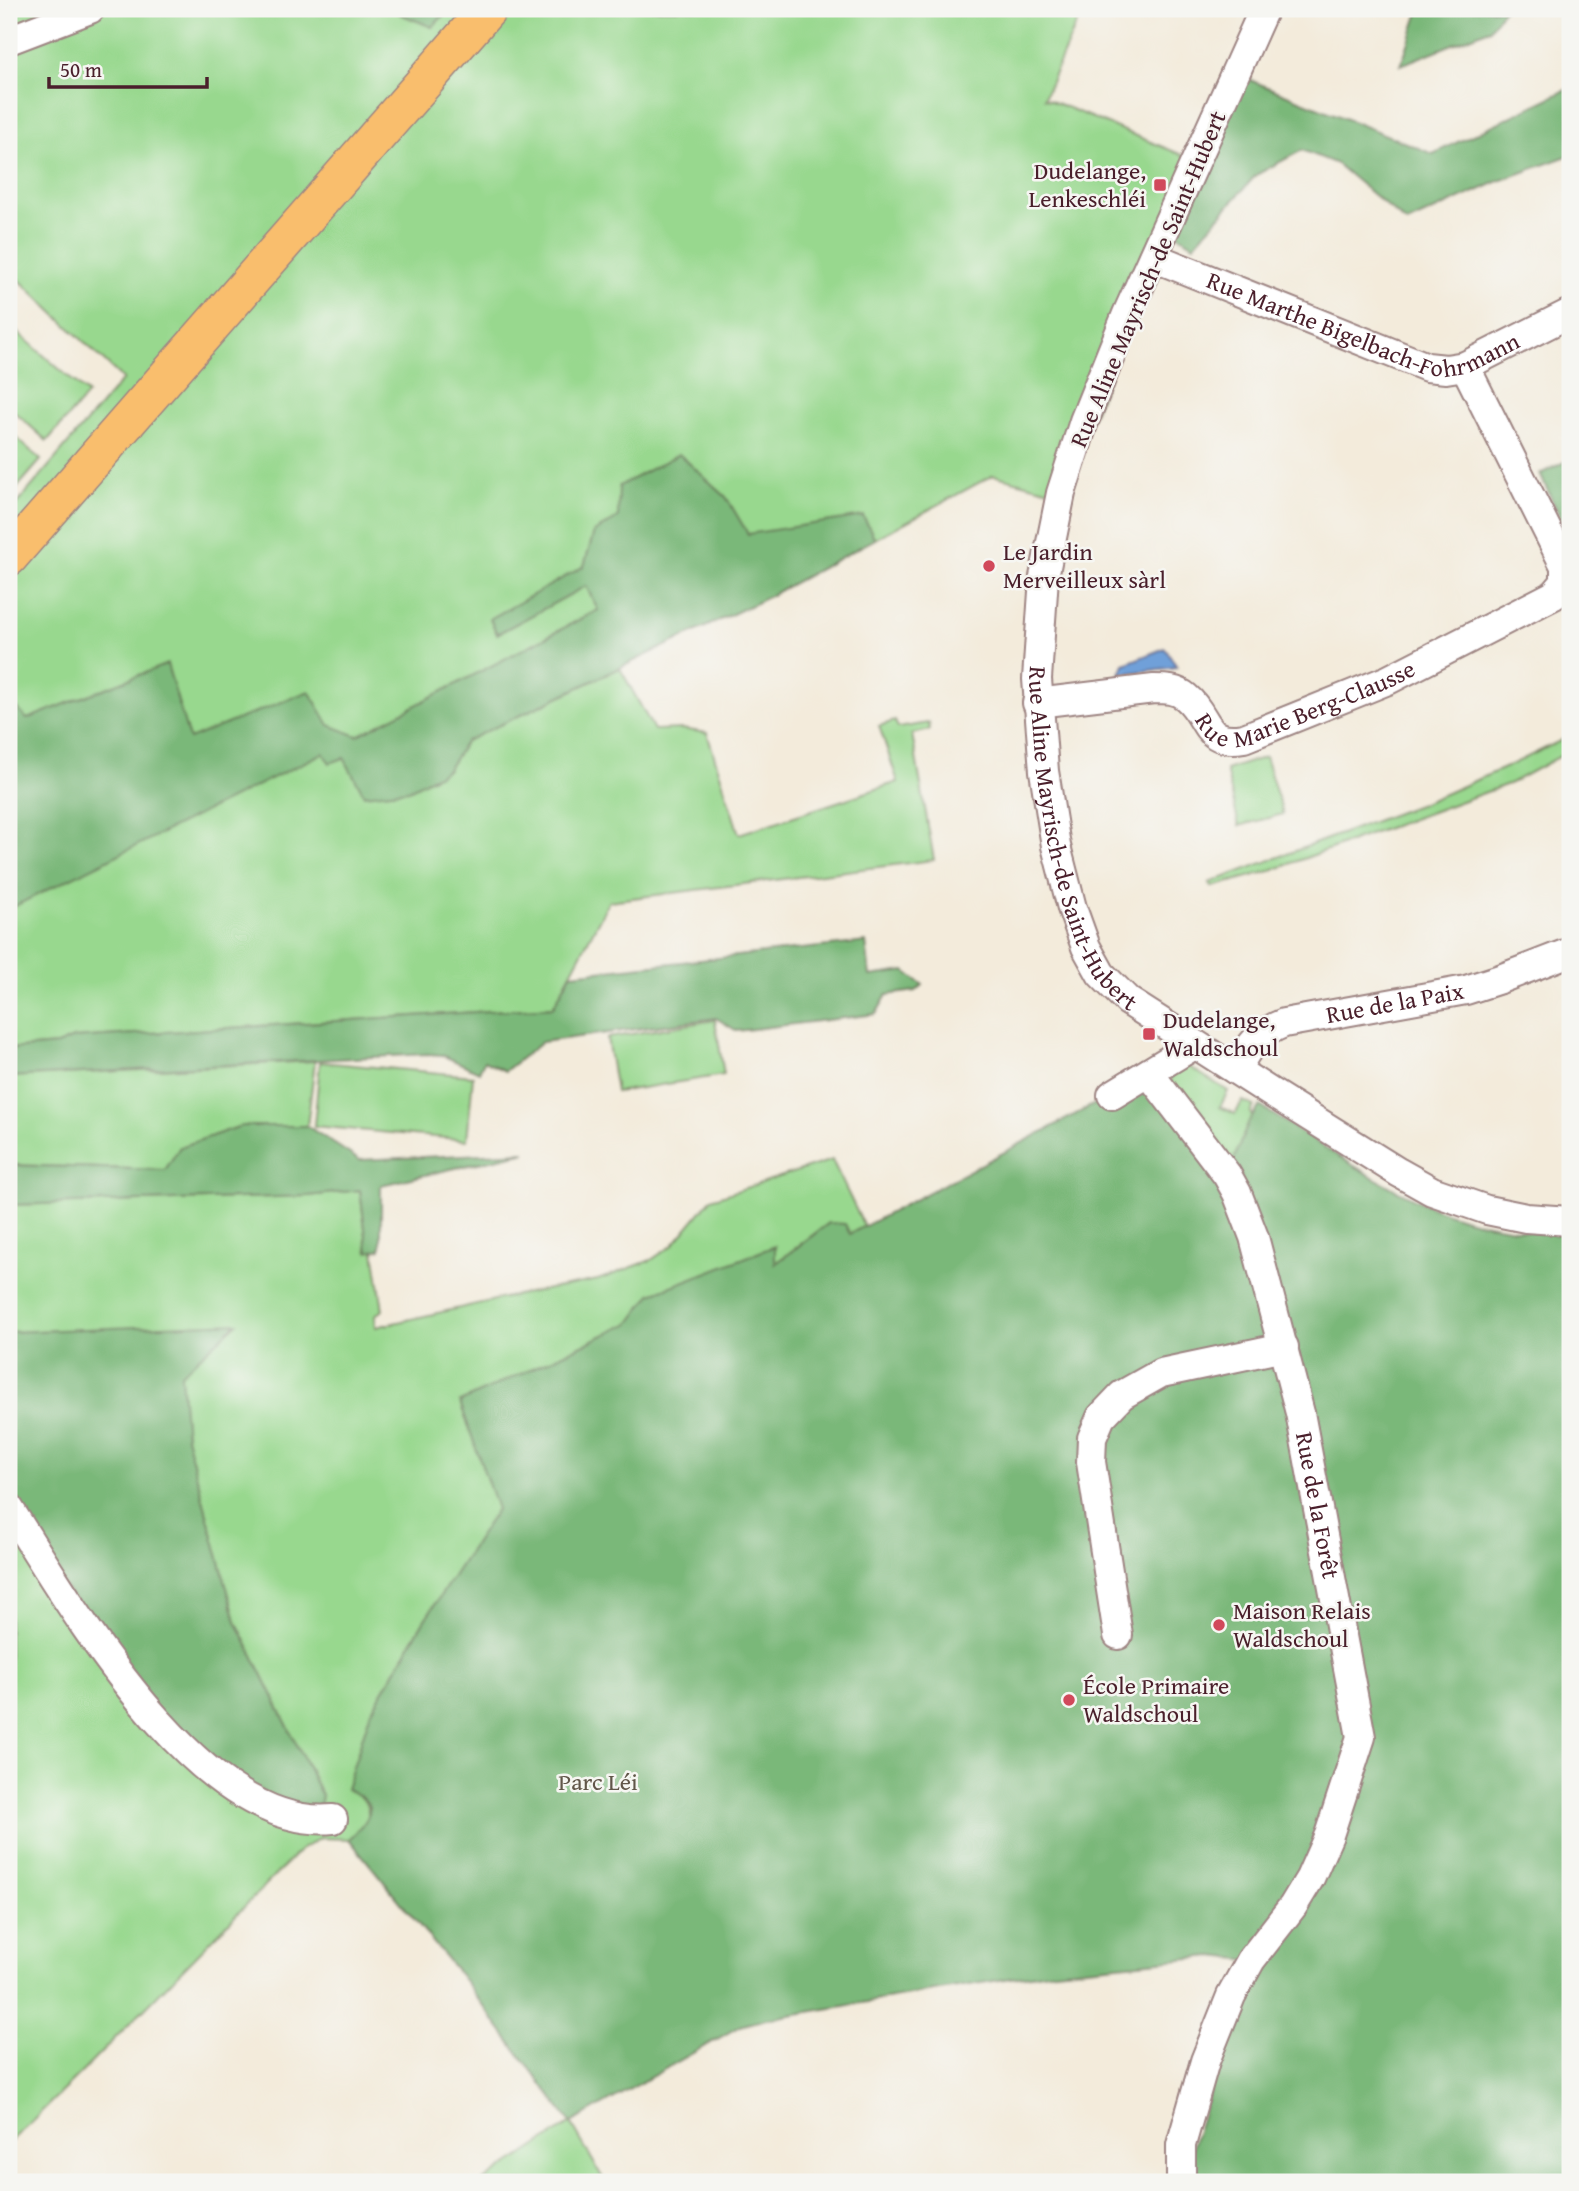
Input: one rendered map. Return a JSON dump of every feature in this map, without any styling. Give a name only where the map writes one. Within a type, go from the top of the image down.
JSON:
[{"type":"main road","points":[[9,557],[488,9]]},
{"type":"street","points":[[9,40],[90,9]]},
{"type":"street","name":"Rue Aline Mayrisch-de Saint-Hubert","points":[[1194,1045],[1128,1001],[1101,974],[1086,947],[1072,908],[1056,846],[1044,771],[1037,679],[1044,577],[1061,493],[1084,421],[1153,257],[1264,9]]},
{"type":"street","name":"Rue Marthe Bigelbach-Fohrmann","points":[[1153,257],[1427,367],[1446,369],[1465,366],[1570,313]]},
{"type":"street","name":"Rue Marie Berg-Clausse","points":[[1037,703],[1154,689],[1173,690],[1186,696],[1215,735],[1229,740],[1244,738],[1388,680],[1554,595],[1568,582],[1565,566],[1465,366]]},
{"type":"street","name":"Rue de la Paix","points":[[1236,1070],[1254,1040],[1267,1030],[1284,1023],[1466,990],[1570,952]]},
{"type":"street","points":[[1112,1095],[1194,1045],[1432,1191],[1487,1210],[1525,1218],[1570,1221]]},
{"type":"street","name":"Rue de la Forêt","points":[[1149,1073],[1227,1175],[1254,1237],[1300,1413],[1361,1737],[1329,1835],[1310,1878],[1293,1906],[1251,1960],[1231,1996],[1205,2061],[1181,2145],[1181,2182]]},
{"type":"street","points":[[1118,1635],[1091,1462],[1092,1438],[1101,1417],[1122,1395],[1161,1373],[1284,1347]]},
{"type":"street","points":[[9,1508],[97,1643],[170,1735],[235,1791],[278,1812],[317,1820],[333,1819]]},
{"type":"green space","points":[[9,9],[396,9],[400,14],[432,27],[450,9],[1083,9],[1044,98],[1197,161],[1061,493],[993,475],[875,539],[863,516],[344,758],[447,770],[465,741],[620,668],[654,730],[682,729],[707,733],[739,834],[898,782],[879,726],[895,721],[898,728],[929,723],[930,730],[912,734],[934,860],[609,901],[553,1007],[73,1038],[57,1045],[9,1049],[9,513],[123,379],[9,270]]},
{"type":"green space","points":[[396,9],[450,9],[432,27],[400,14]]},
{"type":"green space","points":[[1420,9],[1504,9],[1490,29],[1401,65]]},
{"type":"green space","points":[[1260,17],[1250,80],[1433,154],[1570,88],[1570,155],[1499,181],[1407,223],[1337,164],[1302,150],[1256,175],[1194,245],[1166,227]]},
{"type":"green space","points":[[9,325],[88,394],[47,441],[9,407]]},
{"type":"green space","points":[[9,431],[41,460],[9,497]]},
{"type":"green space","points":[[679,454],[726,497],[748,534],[863,516],[875,539],[762,600],[466,741],[447,770],[409,790],[364,795],[344,758],[330,763],[323,753],[9,909],[9,700],[27,719],[167,664],[189,739],[309,691],[329,725],[357,736],[598,610],[586,586],[497,634],[490,619],[584,566],[594,532],[618,518],[619,486]]},
{"type":"green space","points":[[1570,459],[1570,539],[1540,474]]},
{"type":"green space","points":[[1570,736],[1570,751],[1511,783],[1270,871],[1212,887],[1209,883],[1421,804]]},
{"type":"green space","points":[[1265,757],[1283,814],[1239,826],[1226,770]]},
{"type":"green space","points":[[866,942],[870,976],[905,971],[923,985],[916,991],[887,995],[876,1014],[737,1031],[716,1018],[542,1042],[505,1071],[484,1061],[479,1072],[442,1055],[427,1054],[9,1077],[9,1049],[57,1045],[73,1038],[553,1007],[571,974]]},
{"type":"green space","points":[[715,1020],[724,1075],[616,1092],[607,1038]]},
{"type":"green space","points":[[315,1061],[307,1126],[241,1126],[180,1147],[165,1170],[9,1165],[9,1077]]},
{"type":"green space","points":[[320,1062],[473,1076],[467,1140],[314,1126]]},
{"type":"green space","points":[[1188,1066],[1228,1091],[1220,1107],[1235,1114],[1243,1101],[1254,1106],[1231,1167],[1171,1086],[1171,1074]]},
{"type":"green space","name":"Parc Léi","points":[[1149,1073],[1228,1174],[1249,1121],[1260,1106],[1352,1165],[1425,1204],[1464,1219],[1494,1226],[1570,1235],[1570,2182],[1181,2182],[1250,1960],[1213,1956],[1054,1971],[766,2019],[740,2026],[571,2123],[460,1975],[349,1839],[363,1824],[369,1811],[364,1800],[346,1789],[370,1714],[424,1621],[497,1509],[460,1402],[630,1323],[651,1294],[775,1246],[775,1264],[829,1223],[845,1224],[850,1234]]},
{"type":"green space","points":[[241,1126],[307,1126],[359,1160],[526,1152],[381,1185],[381,1249],[368,1252],[360,1190],[309,1196],[9,1205],[9,1165],[165,1170],[180,1147]]},
{"type":"green space","points":[[832,1160],[864,1226],[850,1234],[829,1223],[774,1264],[775,1247],[651,1294],[630,1323],[460,1402],[498,1509],[424,1621],[370,1714],[360,1795],[368,1809],[364,1824],[349,1839],[320,1838],[299,1851],[9,2143],[9,1508],[322,1796],[236,1621],[186,1437],[180,1374],[236,1324],[9,1332],[9,1205],[309,1196],[360,1190],[368,1251],[374,1251],[383,1310],[375,1315],[376,1327],[517,1295],[598,1280],[651,1260],[673,1245],[711,1199]]},
{"type":"green space","points":[[237,1323],[181,1374],[186,1437],[236,1621],[322,1796],[319,1810],[305,1818],[170,1735],[9,1508],[9,1332]]},
{"type":"green space","points":[[571,2123],[605,2182],[482,2182]]},
{"type":"water","points":[[1165,648],[1177,667],[1120,674],[1124,664]]},
{"type":"place","name":"Dudelange, Lenkeschléi","points":[[1160,185]]},
{"type":"place","name":"Le Jardin Merveilleux sàrl","points":[[989,566]]},
{"type":"place","name":"Dudelange, Waldschoul","points":[[1149,1034]]},
{"type":"place","name":"Maison Relais Waldschoul","points":[[1219,1625]]},
{"type":"place","name":"École Primaire Waldschoul","points":[[1069,1700]]}]
